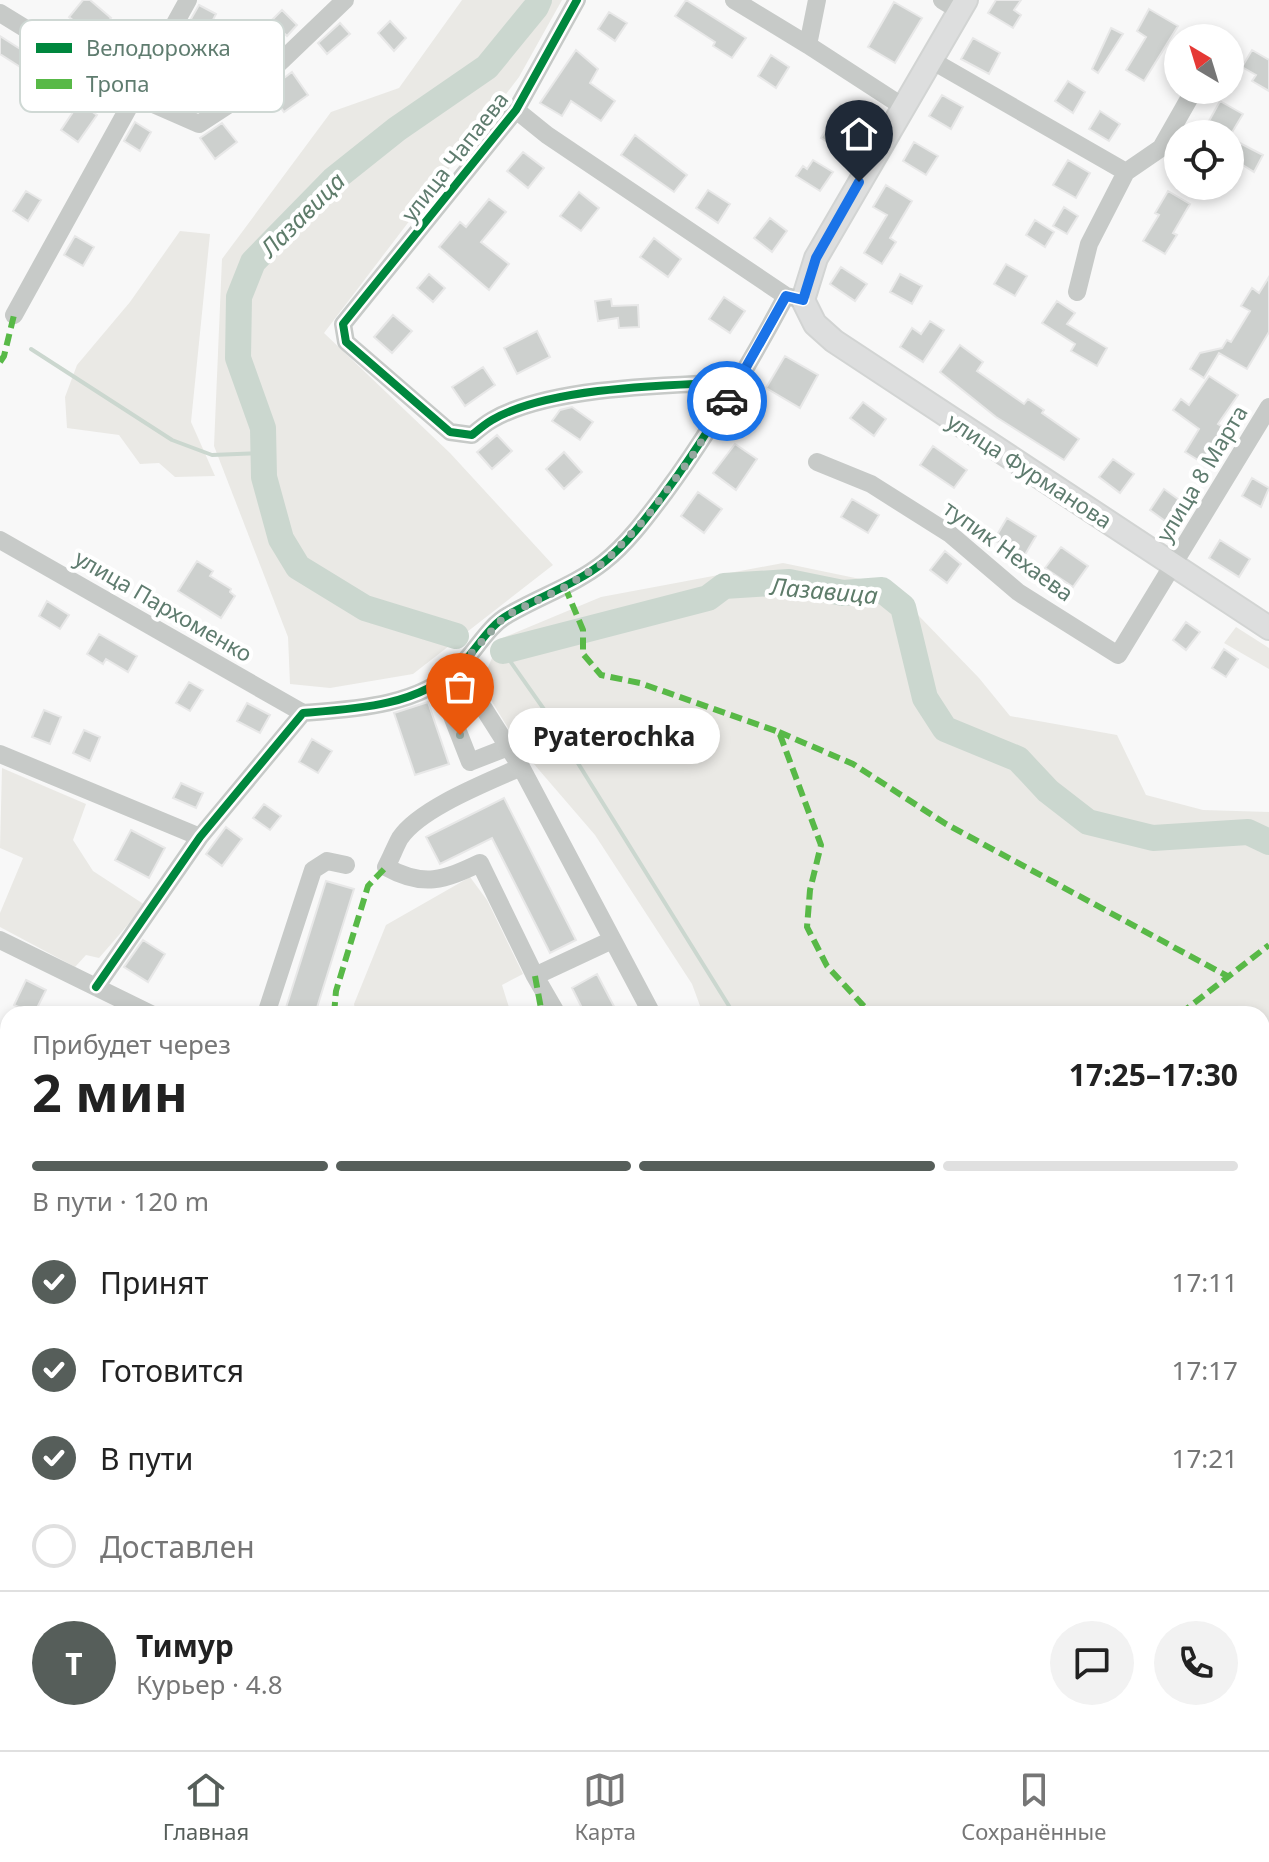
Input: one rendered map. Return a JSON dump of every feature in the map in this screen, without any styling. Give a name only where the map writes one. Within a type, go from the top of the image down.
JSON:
[{"type":"main road","points":[[795,298],[931,60],[956,4]]},
{"type":"main road","name":"улица Фурманова","points":[[795,298],[815,324],[834,341],[1269,628]]},
{"type":"street","points":[[177,20],[188,0]]},
{"type":"street","points":[[284,58],[345,0]]},
{"type":"street","name":"улица Чапаева","points":[[577,0],[516,110],[343,324],[346,342],[450,432],[472,435],[492,420],[525,406],[561,398],[635,387],[740,382]]},
{"type":"street","points":[[734,0],[902,106]]},
{"type":"street","points":[[808,45],[817,0]]},
{"type":"street","points":[[0,13],[20,25]]},
{"type":"street","points":[[931,60],[1126,172]]},
{"type":"street","points":[[1077,292],[1089,244],[1126,172],[1161,148],[1186,104]]},
{"type":"street","name":"улица Фурманова","points":[[516,110],[547,135],[795,298]]},
{"type":"street","points":[[14,315],[126,112]]},
{"type":"street","points":[[172,112],[199,124],[217,112]]},
{"type":"street","points":[[96,987],[200,837],[303,713],[380,705],[439,683],[458,668],[505,616],[565,587],[606,561],[646,518],[691,458],[795,298]]},
{"type":"street","name":"улица 8 Марта","points":[[1174,564],[1269,407]]},
{"type":"street","name":"тупик Нехаева","points":[[817,462],[871,484],[950,534],[1018,592],[1118,655],[1174,564]]},
{"type":"street","name":"улица Пархоменко","points":[[0,540],[303,713]]},
{"type":"street","points":[[458,668],[521,767],[648,1006]]},
{"type":"street","points":[[439,683],[470,762],[508,747]]},
{"type":"street","points":[[0,754],[200,837]]},
{"type":"street","points":[[521,767],[451,798],[401,836],[386,867],[400,875],[428,880],[446,879],[480,863],[552,1006]]},
{"type":"street","points":[[269,1006],[313,870],[327,861],[346,865]]},
{"type":"street","points":[[0,940],[135,1006]]},
{"type":"street","points":[[535,976],[612,940]]},
{"type":"shaded area","points":[[462,0],[562,0],[519,77],[324,333],[450,453],[553,565],[413,674],[330,688],[290,684],[288,637],[214,446],[222,259],[331,112],[399,88]]},
{"type":"shaded area","points":[[180,231],[210,234],[191,422],[215,476],[175,477],[159,463],[140,464],[119,435],[67,428],[65,397],[77,365],[130,302]]},
{"type":"shaded area","points":[[783,563],[889,585],[979,678],[1010,716],[1117,735],[1146,795],[1203,810],[1269,812],[1269,1006],[700,1006],[692,984],[595,835],[521,749],[481,684],[500,639],[601,597]]},
{"type":"shaded area","points":[[1236,627],[1269,648],[1269,669],[1224,643]]},
{"type":"shaded area","points":[[2,768],[86,804],[73,840],[93,871],[145,905],[99,958],[86,955],[75,967],[0,927],[0,913],[23,858],[0,848]]},
{"type":"shaded area","points":[[470,877],[487,900],[523,974],[502,985],[509,1006],[354,1006],[386,925]]},
{"type":"building","points":[[83,0],[90,0],[111,18],[73,20],[69,17]]},
{"type":"building","points":[[686,0],[746,38],[732,58],[713,46],[715,42],[675,16]]},
{"type":"building","points":[[996,0],[1021,0],[1014,10],[1021,15],[1013,28],[988,13]]},
{"type":"building","points":[[894,2],[922,18],[895,63],[868,47]]},
{"type":"building","points":[[199,5],[216,14],[213,20],[190,20]]},
{"type":"building","points":[[1149,9],[1175,24],[1164,24],[1164,49],[1144,81],[1126,70],[1146,37],[1137,31]]},
{"type":"building","points":[[282,10],[297,25],[287,36],[284,33],[284,20],[272,20]]},
{"type":"building","points":[[609,12],[627,23],[615,41],[598,29]]},
{"type":"building","points":[[390,21],[406,38],[394,51],[378,33]]},
{"type":"building","points":[[340,23],[350,34],[327,54],[318,43]]},
{"type":"building","points":[[1111,28],[1123,34],[1098,73],[1092,69]]},
{"type":"building","points":[[0,36],[20,49],[20,67],[0,54]]},
{"type":"building","points":[[973,38],[1000,53],[989,74],[961,59]]},
{"type":"building","points":[[576,50],[598,69],[590,83],[615,101],[601,121],[571,101],[562,116],[540,103]]},
{"type":"building","points":[[1252,50],[1269,60],[1269,91],[1252,81],[1256,75],[1244,68]]},
{"type":"building","points":[[771,55],[789,67],[776,88],[758,76]]},
{"type":"building","points":[[292,72],[308,95],[284,112],[284,78]]},
{"type":"building","points":[[1068,81],[1085,92],[1073,113],[1055,101]]},
{"type":"building","points":[[942,95],[963,107],[951,129],[929,116]]},
{"type":"building","points":[[1218,104],[1225,104],[1243,114],[1239,120],[1210,120]]},
{"type":"building","points":[[841,105],[863,119],[843,152],[821,138]]},
{"type":"building","points":[[1100,111],[1120,124],[1109,141],[1089,129]]},
{"type":"building","points":[[73,112],[92,112],[97,115],[78,142],[61,130]]},
{"type":"building","points":[[135,122],[151,132],[140,151],[124,141]]},
{"type":"building","points":[[222,123],[237,142],[215,159],[200,138]]},
{"type":"building","points":[[635,135],[687,175],[674,192],[621,155]]},
{"type":"building","points":[[914,142],[938,156],[926,175],[903,161]]},
{"type":"building","points":[[1244,145],[1263,155],[1254,172],[1244,166]]},
{"type":"building","points":[[523,152],[544,168],[528,188],[507,171]]},
{"type":"building","points":[[813,160],[833,172],[820,191],[796,176],[803,166],[807,169]]},
{"type":"building","points":[[1068,160],[1090,173],[1076,198],[1053,185]]},
{"type":"building","points":[[886,185],[912,201],[890,238],[896,242],[882,264],[864,253],[887,215],[873,207]]},
{"type":"building","points":[[708,190],[730,204],[718,223],[696,208]]},
{"type":"building","points":[[26,191],[41,200],[28,221],[13,211]]},
{"type":"building","points":[[579,192],[599,208],[581,231],[560,216]]},
{"type":"building","points":[[1164,198],[1190,204],[1165,254],[1143,241],[1159,215],[1155,213]]},
{"type":"building","points":[[489,199],[506,212],[481,242],[509,264],[489,290],[439,247],[460,222],[466,227]]},
{"type":"building","points":[[1064,207],[1078,216],[1067,234],[1053,226]]},
{"type":"building","points":[[770,218],[787,231],[772,252],[754,238]]},
{"type":"building","points":[[1035,220],[1054,232],[1045,247],[1026,235]]},
{"type":"building","points":[[75,236],[94,247],[83,266],[64,255]]},
{"type":"building","points":[[654,238],[681,259],[668,277],[640,257]]},
{"type":"building","points":[[1006,264],[1027,276],[1015,296],[994,284]]},
{"type":"building","points":[[841,267],[867,284],[855,301],[830,284]]},
{"type":"building","points":[[429,274],[445,288],[433,302],[417,288]]},
{"type":"building","points":[[900,274],[922,286],[912,304],[890,292]]},
{"type":"building","points":[[1269,277],[1269,332],[1247,369],[1219,353],[1204,378],[1190,369],[1200,353],[1222,348],[1227,340],[1231,342],[1250,311],[1241,306],[1252,288],[1259,293]]},
{"type":"building","points":[[724,297],[745,311],[730,333],[709,319]]},
{"type":"building","points":[[611,299],[612,306],[638,305],[639,327],[619,328],[618,318],[598,321],[595,301]]},
{"type":"building","points":[[1057,301],[1075,313],[1067,324],[1107,348],[1097,366],[1071,351],[1075,344],[1042,323]]},
{"type":"building","points":[[393,315],[412,331],[392,353],[374,337]]},
{"type":"building","points":[[930,321],[944,330],[923,362],[900,347],[912,328],[921,334]]},
{"type":"building","points":[[537,331],[550,357],[517,374],[504,348]]},
{"type":"building","points":[[960,345],[983,362],[977,371],[1024,404],[1028,399],[1079,439],[1064,460],[996,417],[940,372]]},
{"type":"building","points":[[785,356],[818,375],[800,408],[766,388]]},
{"type":"building","points":[[483,367],[495,385],[465,406],[452,387]]},
{"type":"building","points":[[1209,376],[1238,395],[1218,424],[1226,429],[1212,449],[1215,451],[1206,465],[1185,452],[1199,429],[1173,410],[1181,399],[1189,405]]},
{"type":"building","points":[[863,402],[886,419],[874,436],[850,418]]},
{"type":"building","points":[[572,407],[593,422],[580,440],[552,421],[560,410]]},
{"type":"building","points":[[497,435],[512,451],[492,469],[477,452]]},
{"type":"building","points":[[735,444],[757,459],[736,490],[713,473]]},
{"type":"building","points":[[933,446],[967,470],[954,488],[920,465]]},
{"type":"building","points":[[564,452],[582,472],[564,489],[546,469]]},
{"type":"building","points":[[1113,459],[1134,474],[1120,493],[1099,477]]},
{"type":"building","points":[[1252,478],[1269,488],[1261,507],[1242,496]]},
{"type":"building","points":[[1164,489],[1182,502],[1168,523],[1150,510]]},
{"type":"building","points":[[698,492],[722,509],[704,533],[681,516]]},
{"type":"building","points":[[852,499],[879,515],[868,533],[841,517]]},
{"type":"building","points":[[1007,518],[1036,536],[1023,558],[994,540]]},
{"type":"building","points":[[1220,540],[1250,559],[1239,577],[1209,558]]},
{"type":"building","points":[[1061,547],[1088,566],[1073,587],[1045,568]]},
{"type":"building","points":[[945,551],[961,564],[947,583],[930,570]]},
{"type":"building","points":[[197,561],[213,571],[210,576],[231,589],[235,596],[221,618],[178,591]]},
{"type":"building","points":[[47,601],[69,615],[60,629],[39,616]]},
{"type":"building","points":[[1186,622],[1200,632],[1186,650],[1173,640]]},
{"type":"building","points":[[99,634],[137,656],[128,672],[106,659],[103,664],[87,654]]},
{"type":"building","points":[[1224,649],[1238,659],[1226,677],[1212,668]]},
{"type":"building","points":[[189,682],[203,690],[190,711],[176,703]]},
{"type":"building","points":[[428,702],[449,764],[415,775],[394,713]]},
{"type":"building","points":[[247,703],[270,715],[260,733],[237,721]]},
{"type":"building","points":[[44,710],[61,717],[50,744],[32,737]]},
{"type":"building","points":[[84,730],[100,737],[90,761],[73,753]]},
{"type":"building","points":[[312,739],[332,751],[318,773],[299,762]]},
{"type":"building","points":[[181,783],[203,793],[196,808],[173,798]]},
{"type":"building","points":[[504,798],[576,940],[550,953],[492,838],[440,864],[426,837]]},
{"type":"building","points":[[264,804],[281,816],[270,830],[253,818]]},
{"type":"building","points":[[226,827],[242,839],[222,866],[206,854]]},
{"type":"building","points":[[131,830],[165,848],[149,878],[115,860]]},
{"type":"building","points":[[326,881],[354,889],[317,1006],[287,1006]]},
{"type":"building","points":[[143,940],[165,954],[148,982],[124,967]]},
{"type":"building","points":[[597,974],[614,1006],[581,1006],[572,988]]},
{"type":"building","points":[[26,980],[46,990],[38,1006],[14,1005]]},
{"type":"waterway","name":"Лазавица","points":[[456,636],[365,608],[298,567],[281,539],[264,477],[263,428],[238,358],[239,297],[253,262],[333,180],[397,129],[487,67],[539,0]]},
{"type":"waterway","points":[[31,349],[172,440],[212,455],[263,453]]},
{"type":"waterway","name":"Лазавица","points":[[503,651],[708,598],[724,586],[789,582],[843,593],[882,590],[903,607],[925,698],[945,729],[1018,759],[1048,791],[1088,822],[1153,838],[1248,832],[1269,842]]},
{"type":"waterway","points":[[503,651],[548,715],[729,1006]]},
{"type":"marked path","points":[[0,362],[14,315]]},
{"type":"marked path","points":[[565,587],[583,630],[583,654],[601,675],[640,683],[779,732],[821,845],[810,890],[807,927],[827,966],[864,1006]]},
{"type":"marked path","points":[[779,732],[853,764],[946,824],[1229,977]]},
{"type":"marked path","points":[[335,1006],[336,991],[368,886],[386,867]]},
{"type":"marked path","points":[[1190,1006],[1269,945]]},
{"type":"marked path","points":[[535,976],[541,1006]]},
{"type":"cycle path","points":[[577,0],[516,110],[343,324],[346,342],[450,432],[472,435],[492,420],[546,400],[612,389],[740,382]]},
{"type":"cycle path","points":[[96,987],[200,837],[303,713],[385,703],[405,698],[442,681],[458,668],[501,620],[604,562],[636,530],[682,470],[729,397],[786,296],[803,300]]},
{"type":"way so far","points":[[460,735],[439,683],[458,668],[505,616],[565,587],[606,561],[646,518],[691,458],[727,401]]},
{"type":"place","name":"Pyaterochka","points":[[460,735]]},
{"type":"route","points":[[727,401],[786,296],[803,300],[816,258],[859,182]]}]
